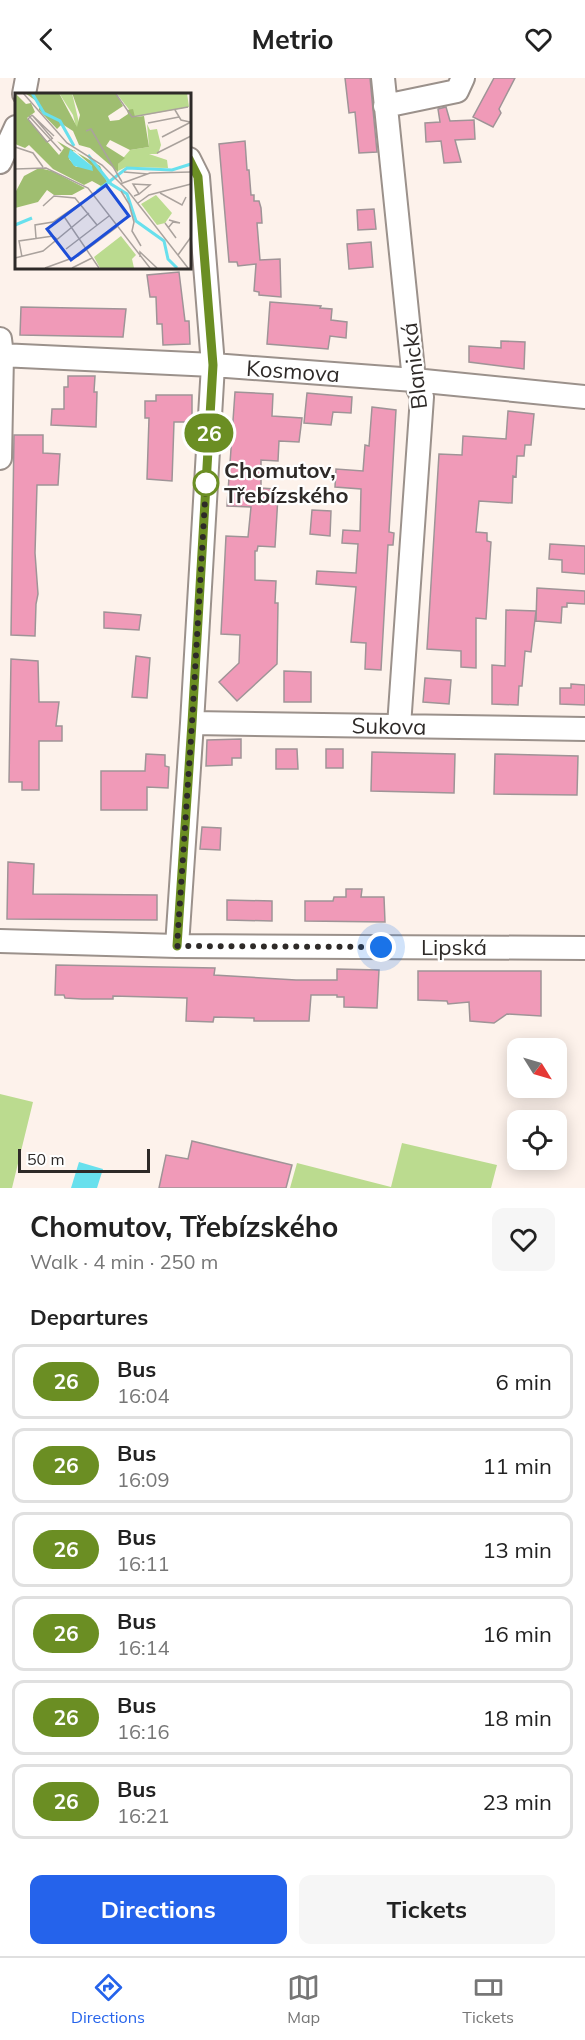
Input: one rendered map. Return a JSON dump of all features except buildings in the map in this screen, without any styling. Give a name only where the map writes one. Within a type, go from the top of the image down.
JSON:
[{"type":"street","points":[[24,93],[27,78]]},
{"type":"street","name":"Blanická","points":[[383,78],[414,380],[422,398],[399,726]]},
{"type":"street","points":[[386,106],[457,91],[463,78]]},
{"type":"street","points":[[0,162],[15,129]]},
{"type":"street","points":[[177,946],[213,365],[198,177],[190,161]]},
{"type":"street","points":[[0,458],[1,350]]},
{"type":"street","name":"Kosmova","points":[[1,350],[414,380],[585,397]]},
{"type":"street","name":"Sukova","points":[[192,723],[585,729]]},
{"type":"street","name":"Lipská","points":[[0,941],[177,946],[585,948]]},
{"type":"green space","points":[[0,1094],[33,1102],[12,1188],[0,1188]]},
{"type":"green space","points":[[402,1143],[497,1165],[491,1188],[290,1188],[297,1163],[391,1187]]},
{"type":"water","points":[[79,1162],[103,1169],[97,1188],[71,1188]]},
{"type":"bus line","name":"26","points":[[177,946],[213,365],[198,177],[190,161]]},
{"type":"place","name":"Chomutov, Třebízského","points":[[206,483]]},
{"type":"route","points":[[206,483],[177,946],[381,947]]}]
